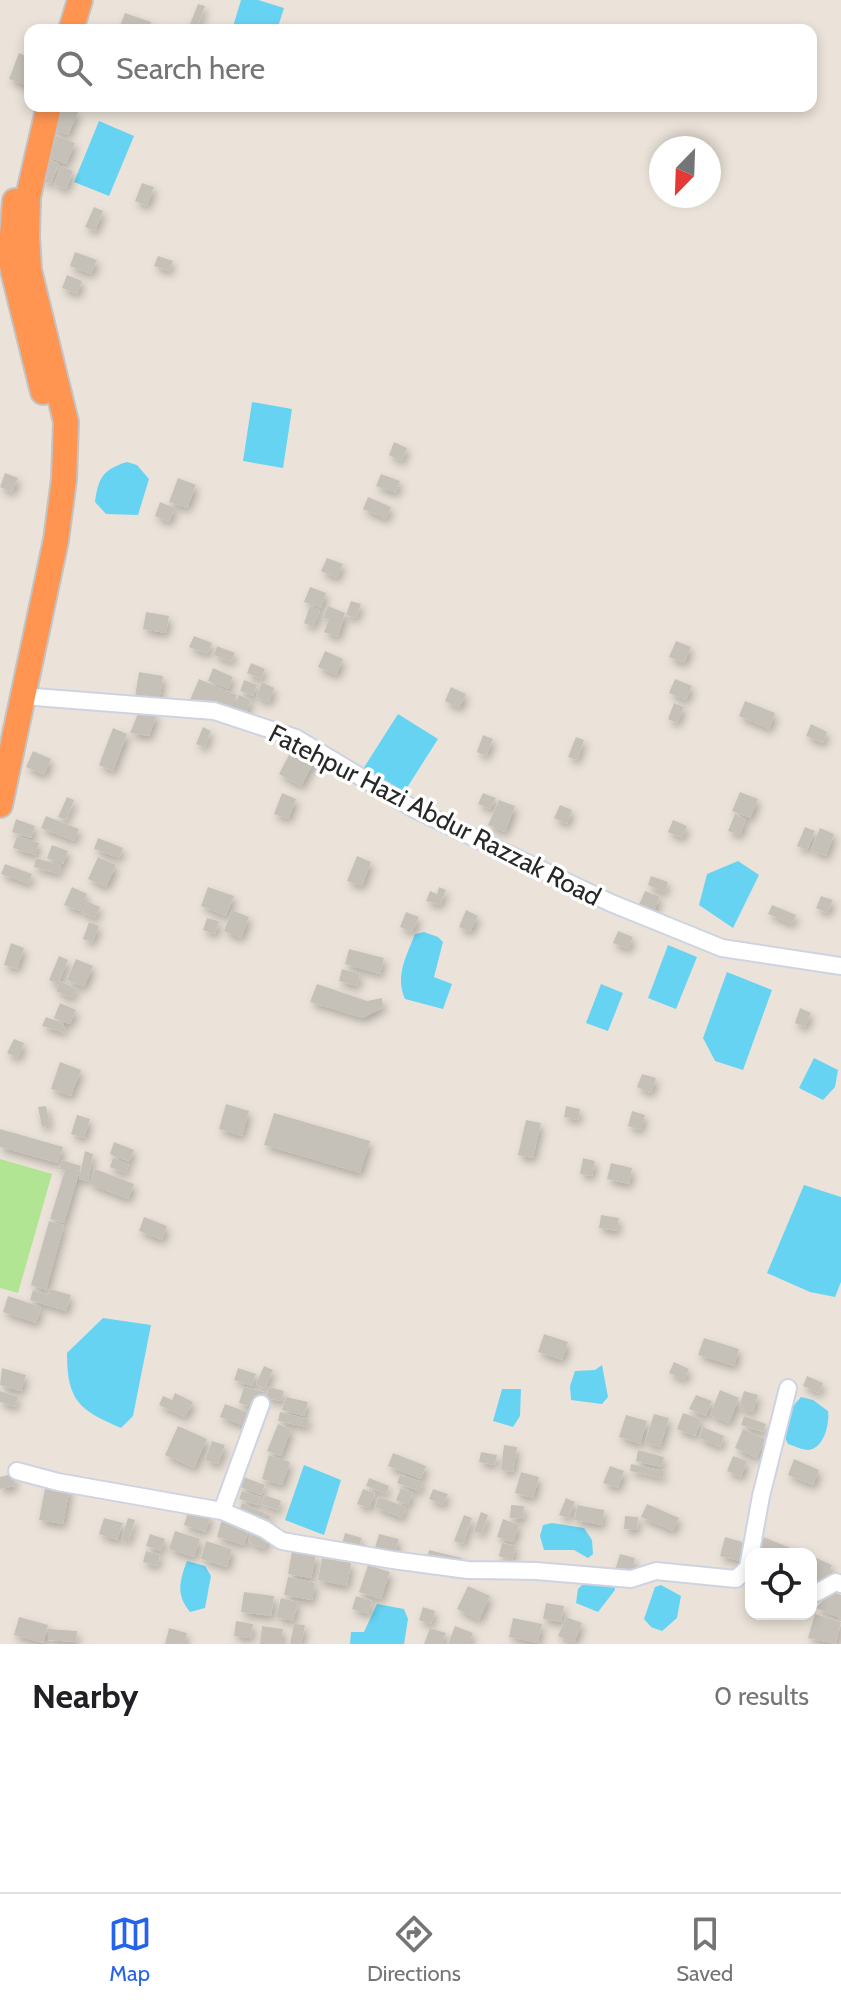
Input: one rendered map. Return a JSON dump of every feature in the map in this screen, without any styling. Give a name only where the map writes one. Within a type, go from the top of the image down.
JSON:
[{"type":"highway","points":[[58,24],[64,0]]},
{"type":"highway","points":[[73,24],[80,0]]},
{"type":"highway","points":[[0,749],[39,542],[50,456],[50,419],[5,258],[16,191],[36,112]]},
{"type":"highway","points":[[0,805],[56,540],[64,479],[66,422],[29,270],[27,237],[28,197],[48,112]]},
{"type":"street","name":"Fatehpur Hazi Abdur Razzak Road","points":[[22,696],[214,711],[296,738],[414,809],[611,903],[722,948],[841,966]]},
{"type":"street","points":[[752,1548],[761,1496],[788,1388]]},
{"type":"street","points":[[222,1511],[261,1404]]},
{"type":"street","points":[[17,1471],[58,1482],[222,1511],[264,1529],[282,1541],[345,1554],[468,1570],[536,1571],[631,1579],[656,1571],[736,1579],[745,1572]]},
{"type":"street","points":[[817,1592],[836,1582],[841,1584]]},
{"type":"green space","points":[[0,1159],[52,1174],[18,1293],[0,1288]]},
{"type":"water","points":[[241,0],[258,0],[284,8],[279,24],[234,24]]},
{"type":"water","points":[[99,121],[134,136],[109,196],[74,182]]},
{"type":"water","points":[[252,402],[292,409],[283,468],[243,461]]},
{"type":"water","points":[[127,462],[137,465],[149,479],[138,515],[106,514],[95,502],[100,480],[108,471]]},
{"type":"water","points":[[398,714],[438,739],[403,794],[363,769]]},
{"type":"water","points":[[738,861],[759,875],[733,928],[699,905],[707,874]]},
{"type":"water","points":[[424,932],[443,942],[434,977],[452,984],[443,1009],[405,999],[402,991],[401,974],[405,959],[415,934]]},
{"type":"water","points":[[668,945],[697,957],[676,1009],[648,998]]},
{"type":"water","points":[[727,972],[772,990],[743,1070],[715,1061],[703,1038]]},
{"type":"water","points":[[601,984],[623,993],[608,1031],[586,1023]]},
{"type":"water","points":[[814,1058],[838,1070],[835,1087],[823,1100],[799,1088]]},
{"type":"water","points":[[804,1185],[841,1197],[841,1282],[835,1297],[810,1292],[767,1273]]},
{"type":"water","points":[[103,1318],[151,1325],[133,1416],[121,1428],[85,1409],[73,1393],[70,1382],[67,1353]]},
{"type":"water","points":[[602,1365],[608,1397],[602,1404],[571,1400],[570,1386],[575,1371],[595,1370]]},
{"type":"water","points":[[502,1389],[521,1389],[520,1416],[513,1427],[493,1421]]},
{"type":"water","points":[[801,1397],[813,1400],[828,1411],[827,1428],[814,1449],[801,1449],[788,1444],[785,1438],[789,1414]]},
{"type":"water","points":[[304,1465],[341,1480],[324,1535],[285,1520]]},
{"type":"water","points":[[552,1523],[584,1528],[592,1540],[593,1554],[588,1558],[574,1550],[544,1550],[540,1536],[543,1525]]},
{"type":"water","points":[[187,1561],[205,1566],[211,1576],[205,1608],[190,1612],[182,1600],[180,1588]]},
{"type":"water","points":[[614,1580],[615,1590],[598,1612],[576,1603],[578,1589],[584,1583]]},
{"type":"water","points":[[661,1585],[681,1596],[677,1618],[662,1631],[651,1627],[644,1619],[655,1587]]},
{"type":"water","points":[[377,1604],[404,1609],[408,1619],[404,1644],[350,1644],[351,1632],[364,1632]]},
{"type":"building","points":[[198,4],[205,6],[198,24],[190,24]]},
{"type":"building","points":[[125,13],[151,22],[150,24],[121,24]]},
{"type":"building","points":[[19,53],[24,55],[24,85],[9,79]]},
{"type":"building","points":[[58,112],[78,112],[68,135],[51,128]]},
{"type":"building","points":[[50,133],[75,143],[66,164],[41,154]]},
{"type":"building","points":[[50,160],[59,164],[50,184],[42,181]]},
{"type":"building","points":[[61,166],[73,171],[66,189],[54,185]]},
{"type":"building","points":[[142,183],[154,187],[147,206],[135,201]]},
{"type":"building","points":[[94,207],[103,211],[95,231],[85,227]]},
{"type":"building","points":[[75,252],[97,260],[91,274],[70,266]]},
{"type":"building","points":[[158,256],[173,261],[169,271],[154,266]]},
{"type":"building","points":[[67,275],[82,281],[77,294],[62,288]]},
{"type":"building","points":[[394,442],[407,448],[402,461],[389,455]]},
{"type":"building","points":[[5,473],[18,478],[12,492],[0,487]]},
{"type":"building","points":[[381,474],[400,481],[396,493],[376,486]]},
{"type":"building","points":[[178,478],[196,485],[187,508],[169,502]]},
{"type":"building","points":[[368,497],[391,507],[386,519],[363,509]]},
{"type":"building","points":[[160,502],[175,508],[169,522],[155,516]]},
{"type":"building","points":[[327,558],[343,564],[337,578],[321,571]]},
{"type":"building","points":[[310,587],[326,593],[321,608],[304,602]]},
{"type":"building","points":[[351,601],[361,604],[356,618],[346,615]]},
{"type":"building","points":[[310,606],[320,610],[313,627],[304,623]]},
{"type":"building","points":[[328,606],[345,613],[338,637],[324,632],[329,620],[323,618]]},
{"type":"building","points":[[146,612],[169,616],[166,633],[143,629]]},
{"type":"building","points":[[194,636],[212,643],[207,654],[189,647]]},
{"type":"building","points":[[676,641],[691,647],[684,663],[669,657]]},
{"type":"building","points":[[217,646],[235,653],[231,662],[214,655]]},
{"type":"building","points":[[325,651],[343,659],[336,675],[318,667]]},
{"type":"building","points":[[251,663],[265,669],[261,679],[247,673]]},
{"type":"building","points":[[213,668],[233,677],[228,689],[208,681]]},
{"type":"building","points":[[139,672],[163,676],[159,701],[135,697]]},
{"type":"building","points":[[199,679],[237,695],[230,712],[190,700]]},
{"type":"building","points":[[675,679],[692,686],[686,700],[669,693]]},
{"type":"building","points":[[244,680],[257,685],[253,696],[240,691]]},
{"type":"building","points":[[262,682],[274,688],[269,702],[256,697]]},
{"type":"building","points":[[451,687],[466,694],[459,708],[445,701]]},
{"type":"building","points":[[239,695],[251,700],[246,714],[233,709]]},
{"type":"building","points":[[745,701],[775,713],[769,729],[739,716]]},
{"type":"building","points":[[674,703],[684,707],[677,723],[668,719]]},
{"type":"building","points":[[139,711],[157,714],[149,736],[130,733]]},
{"type":"building","points":[[811,724],[827,732],[823,743],[806,736]]},
{"type":"building","points":[[203,727],[211,731],[205,747],[196,744]]},
{"type":"building","points":[[113,728],[127,734],[113,771],[99,765]]},
{"type":"building","points":[[483,735],[493,739],[486,756],[477,752]]},
{"type":"building","points":[[576,737],[584,740],[577,760],[568,757]]},
{"type":"building","points":[[293,747],[316,758],[301,786],[279,774]]},
{"type":"building","points":[[33,751],[51,759],[44,775],[26,767]]},
{"type":"building","points":[[740,792],[758,799],[750,818],[732,811]]},
{"type":"building","points":[[282,793],[296,799],[288,819],[274,814]]},
{"type":"building","points":[[483,793],[496,798],[490,809],[478,804]]},
{"type":"building","points":[[67,797],[74,800],[66,820],[58,817]]},
{"type":"building","points":[[499,800],[515,806],[505,832],[488,825]]},
{"type":"building","points":[[560,805],[572,810],[567,824],[554,818]]},
{"type":"building","points":[[735,814],[746,819],[740,835],[728,831]]},
{"type":"building","points":[[46,816],[79,829],[74,841],[41,828]]},
{"type":"building","points":[[16,819],[35,826],[31,838],[12,832]]},
{"type":"building","points":[[673,820],[687,826],[682,838],[668,832]]},
{"type":"building","points":[[805,827],[815,831],[807,850],[797,846]]},
{"type":"building","points":[[820,828],[834,834],[826,856],[811,850]]},
{"type":"building","points":[[17,836],[39,843],[35,855],[13,848]]},
{"type":"building","points":[[98,838],[123,848],[119,858],[94,849]]},
{"type":"building","points":[[52,845],[68,851],[63,864],[47,858]]},
{"type":"building","points":[[357,856],[371,862],[362,886],[347,881]]},
{"type":"building","points":[[98,857],[116,865],[106,887],[88,879]]},
{"type":"building","points":[[36,858],[61,865],[59,874],[34,867]]},
{"type":"building","points":[[5,864],[32,874],[29,884],[1,874]]},
{"type":"building","points":[[651,876],[668,882],[665,892],[648,885]]},
{"type":"building","points":[[72,887],[87,894],[80,911],[64,905]]},
{"type":"building","points":[[208,887],[234,896],[226,916],[201,906]]},
{"type":"building","points":[[439,887],[446,890],[440,905],[426,901],[430,891],[437,894]]},
{"type":"building","points":[[645,891],[660,897],[653,913],[638,907]]},
{"type":"building","points":[[821,896],[833,900],[827,913],[816,908]]},
{"type":"building","points":[[86,901],[100,907],[95,918],[81,912]]},
{"type":"building","points":[[772,905],[796,915],[792,924],[768,914]]},
{"type":"building","points":[[232,910],[249,917],[241,938],[224,931]]},
{"type":"building","points":[[466,910],[478,916],[470,932],[459,927]]},
{"type":"building","points":[[406,912],[419,917],[412,932],[400,927]]},
{"type":"building","points":[[207,918],[219,921],[215,934],[203,930]]},
{"type":"building","points":[[89,922],[99,926],[92,942],[83,939]]},
{"type":"building","points":[[618,931],[633,937],[628,949],[613,943]]},
{"type":"building","points":[[11,943],[24,948],[17,969],[4,965]]},
{"type":"building","points":[[349,949],[384,958],[380,974],[345,964]]},
{"type":"building","points":[[59,956],[68,960],[59,981],[77,989],[72,998],[56,991],[59,985],[49,980]]},
{"type":"building","points":[[76,959],[93,966],[84,987],[67,980]]},
{"type":"building","points":[[342,969],[360,974],[357,986],[339,981]]},
{"type":"building","points":[[317,984],[367,1001],[382,998],[383,1007],[363,1018],[310,1002]]},
{"type":"building","points":[[60,1003],[76,1010],[70,1024],[54,1018]]},
{"type":"building","points":[[800,1008],[811,1013],[805,1027],[795,1023]]},
{"type":"building","points":[[46,1017],[63,1023],[66,1033],[42,1026]]},
{"type":"building","points":[[14,1039],[24,1043],[18,1058],[7,1053]]},
{"type":"building","points":[[60,1062],[81,1070],[71,1096],[51,1089]]},
{"type":"building","points":[[642,1074],[656,1078],[651,1093],[637,1087]]},
{"type":"building","points":[[226,1104],[249,1111],[242,1136],[219,1129]]},
{"type":"building","points":[[46,1106],[50,1125],[42,1127],[38,1107]]},
{"type":"building","points":[[566,1106],[580,1109],[578,1120],[564,1117]]},
{"type":"building","points":[[632,1111],[645,1115],[641,1130],[628,1126]]},
{"type":"building","points":[[274,1113],[370,1141],[360,1173],[264,1145]]},
{"type":"building","points":[[77,1115],[90,1119],[84,1138],[71,1134]]},
{"type":"building","points":[[526,1120],[541,1123],[533,1158],[518,1155]]},
{"type":"building","points":[[0,1129],[63,1147],[58,1163],[0,1147]]},
{"type":"building","points":[[114,1142],[134,1150],[129,1162],[110,1154]]},
{"type":"building","points":[[85,1151],[93,1154],[88,1181],[79,1179]]},
{"type":"building","points":[[113,1158],[129,1164],[126,1173],[110,1167]]},
{"type":"building","points":[[583,1158],[595,1161],[592,1176],[580,1174]]},
{"type":"building","points":[[62,1160],[81,1166],[64,1223],[50,1219],[65,1170],[59,1169]]},
{"type":"building","points":[[611,1163],[632,1168],[629,1184],[607,1179]]},
{"type":"building","points":[[95,1169],[134,1184],[128,1199],[90,1184]]},
{"type":"building","points":[[601,1215],[619,1218],[617,1231],[599,1228]]},
{"type":"building","points":[[144,1217],[167,1226],[162,1240],[139,1231]]},
{"type":"building","points":[[49,1221],[64,1225],[46,1290],[31,1285]]},
{"type":"building","points":[[50,1289],[71,1295],[66,1311],[30,1300],[33,1290],[48,1295]]},
{"type":"building","points":[[8,1296],[41,1307],[36,1323],[3,1312]]},
{"type":"building","points":[[544,1334],[568,1342],[562,1360],[538,1352]]},
{"type":"building","points":[[704,1338],[739,1349],[734,1366],[698,1355]]},
{"type":"building","points":[[674,1362],[689,1369],[684,1380],[669,1373]]},
{"type":"building","points":[[264,1366],[273,1370],[265,1388],[256,1384]]},
{"type":"building","points":[[2,1368],[26,1375],[21,1391],[0,1385]]},
{"type":"building","points":[[238,1368],[256,1374],[252,1386],[234,1380]]},
{"type":"building","points":[[807,1376],[823,1383],[819,1393],[803,1386]]},
{"type":"building","points":[[244,1387],[264,1392],[259,1409],[239,1403]]},
{"type":"building","points":[[269,1387],[284,1391],[281,1401],[266,1398]]},
{"type":"building","points":[[720,1390],[739,1398],[729,1423],[710,1415]]},
{"type":"building","points":[[0,1391],[18,1397],[15,1407],[0,1402]]},
{"type":"building","points":[[744,1391],[758,1395],[753,1412],[739,1408]]},
{"type":"building","points":[[175,1393],[193,1402],[185,1417],[159,1405],[163,1396],[172,1400]]},
{"type":"building","points":[[696,1395],[712,1401],[706,1416],[689,1409]]},
{"type":"building","points":[[286,1397],[308,1402],[304,1416],[282,1410]]},
{"type":"building","points":[[225,1404],[255,1415],[250,1428],[220,1417]]},
{"type":"building","points":[[280,1412],[309,1419],[307,1427],[278,1421]]},
{"type":"building","points":[[683,1413],[701,1419],[695,1436],[677,1429]]},
{"type":"building","points":[[654,1414],[669,1418],[660,1447],[645,1442]]},
{"type":"building","points":[[626,1415],[647,1421],[640,1444],[619,1437]]},
{"type":"building","points":[[744,1416],[766,1424],[763,1432],[741,1425]]},
{"type":"building","points":[[278,1424],[291,1429],[281,1456],[267,1451]]},
{"type":"building","points":[[178,1426],[207,1439],[194,1468],[165,1455]]},
{"type":"building","points":[[703,1427],[724,1436],[720,1447],[699,1438]]},
{"type":"building","points":[[743,1429],[765,1439],[757,1458],[735,1448]]},
{"type":"building","points":[[212,1441],[225,1445],[218,1464],[205,1460]]},
{"type":"building","points":[[504,1445],[517,1447],[513,1472],[501,1470]]},
{"type":"building","points":[[638,1450],[664,1457],[661,1467],[636,1461]]},
{"type":"building","points":[[481,1452],[497,1455],[495,1465],[479,1462]]},
{"type":"building","points":[[393,1453],[426,1466],[421,1479],[388,1466]]},
{"type":"building","points":[[269,1455],[290,1462],[282,1485],[262,1479]]},
{"type":"building","points":[[733,1456],[747,1461],[741,1477],[727,1471]]},
{"type":"building","points":[[794,1459],[819,1470],[813,1485],[788,1475]]},
{"type":"building","points":[[631,1464],[664,1471],[663,1478],[630,1471]]},
{"type":"building","points":[[610,1466],[624,1471],[618,1488],[603,1483]]},
{"type":"building","points":[[521,1472],[539,1477],[533,1498],[515,1493]]},
{"type":"building","points":[[13,1474],[15,1486],[0,1489],[0,1477]]},
{"type":"building","points":[[400,1475],[423,1482],[420,1491],[397,1483]]},
{"type":"building","points":[[243,1477],[265,1485],[261,1495],[240,1487]]},
{"type":"building","points":[[369,1478],[389,1486],[386,1494],[366,1486]]},
{"type":"building","points":[[46,1483],[70,1487],[63,1524],[39,1520]]},
{"type":"building","points":[[401,1488],[413,1493],[408,1505],[396,1500]]},
{"type":"building","points":[[363,1489],[375,1493],[369,1508],[357,1504]]},
{"type":"building","points":[[433,1489],[448,1494],[443,1505],[429,1499]]},
{"type":"building","points":[[242,1491],[261,1497],[258,1505],[239,1499]]},
{"type":"building","points":[[265,1495],[281,1501],[278,1510],[261,1504]]},
{"type":"building","points":[[379,1497],[406,1507],[402,1518],[375,1507]]},
{"type":"building","points":[[566,1498],[575,1502],[568,1518],[559,1515]]},
{"type":"building","points":[[242,1503],[271,1516],[266,1526],[238,1514]]},
{"type":"building","points":[[647,1504],[679,1518],[673,1531],[641,1517]]},
{"type":"building","points":[[511,1505],[524,1506],[523,1519],[510,1518]]},
{"type":"building","points":[[577,1505],[604,1510],[602,1525],[575,1520]]},
{"type":"building","points":[[189,1509],[211,1516],[205,1532],[184,1525]]},
{"type":"building","points":[[481,1512],[488,1515],[482,1534],[474,1531]]},
{"type":"building","points":[[464,1515],[472,1518],[463,1544],[454,1541]]},
{"type":"building","points":[[625,1516],[638,1517],[637,1530],[624,1529]]},
{"type":"building","points":[[104,1518],[123,1523],[117,1540],[99,1534]]},
{"type":"building","points":[[128,1518],[135,1520],[128,1542],[121,1540]]},
{"type":"building","points":[[222,1519],[249,1527],[244,1545],[217,1537]]},
{"type":"building","points":[[503,1519],[519,1525],[513,1542],[497,1537]]},
{"type":"building","points":[[253,1530],[269,1537],[264,1549],[248,1542]]},
{"type":"building","points":[[175,1531],[200,1539],[194,1557],[169,1549]]},
{"type":"building","points":[[345,1533],[362,1538],[357,1552],[341,1547]]},
{"type":"building","points":[[150,1534],[165,1539],[161,1551],[146,1546]]},
{"type":"building","points":[[379,1534],[399,1539],[394,1556],[374,1551]]},
{"type":"building","points":[[761,1536],[791,1548],[756,1548]]},
{"type":"building","points":[[725,1537],[749,1544],[745,1548],[744,1562],[720,1556]]},
{"type":"building","points":[[206,1541],[232,1549],[227,1567],[201,1559]]},
{"type":"building","points":[[502,1543],[516,1546],[512,1560],[499,1556]]},
{"type":"building","points":[[429,1550],[462,1558],[460,1567],[427,1559]]},
{"type":"building","points":[[146,1551],[160,1555],[157,1566],[143,1562]]},
{"type":"building","points":[[292,1551],[316,1555],[311,1578],[288,1574]]},
{"type":"building","points":[[620,1554],[635,1558],[631,1575],[615,1570]]},
{"type":"building","points":[[322,1558],[351,1563],[347,1586],[318,1580]]},
{"type":"building","points":[[817,1558],[832,1565],[828,1579],[817,1587]]},
{"type":"building","points":[[368,1565],[390,1572],[381,1599],[359,1592]]},
{"type":"building","points":[[288,1577],[315,1583],[312,1600],[284,1595]]},
{"type":"building","points":[[468,1586],[490,1596],[479,1620],[457,1609]]},
{"type":"building","points":[[831,1591],[841,1595],[841,1618],[817,1607]]},
{"type":"building","points":[[244,1592],[274,1596],[271,1616],[241,1612]]},
{"type":"building","points":[[356,1596],[372,1601],[368,1614],[352,1609]]},
{"type":"building","points":[[281,1598],[298,1602],[293,1621],[276,1617]]},
{"type":"building","points":[[546,1603],[564,1606],[561,1622],[543,1619]]},
{"type":"building","points":[[423,1607],[435,1611],[431,1624],[419,1620]]},
{"type":"building","points":[[817,1615],[841,1622],[836,1644],[808,1638]]},
{"type":"building","points":[[19,1617],[48,1625],[43,1643],[14,1635]]},
{"type":"building","points":[[566,1617],[582,1623],[574,1643],[558,1636]]},
{"type":"building","points":[[513,1618],[542,1624],[538,1643],[509,1637]]},
{"type":"building","points":[[236,1621],[253,1624],[251,1638],[234,1636]]},
{"type":"building","points":[[294,1624],[305,1625],[301,1644],[290,1644]]},
{"type":"building","points":[[262,1626],[283,1629],[281,1644],[260,1644]]},
{"type":"building","points":[[455,1626],[473,1633],[469,1644],[448,1644]]},
{"type":"building","points":[[169,1628],[187,1633],[184,1644],[165,1644]]},
{"type":"building","points":[[430,1628],[446,1633],[442,1644],[424,1644]]},
{"type":"building","points":[[48,1629],[77,1631],[76,1642],[48,1640]]}]
